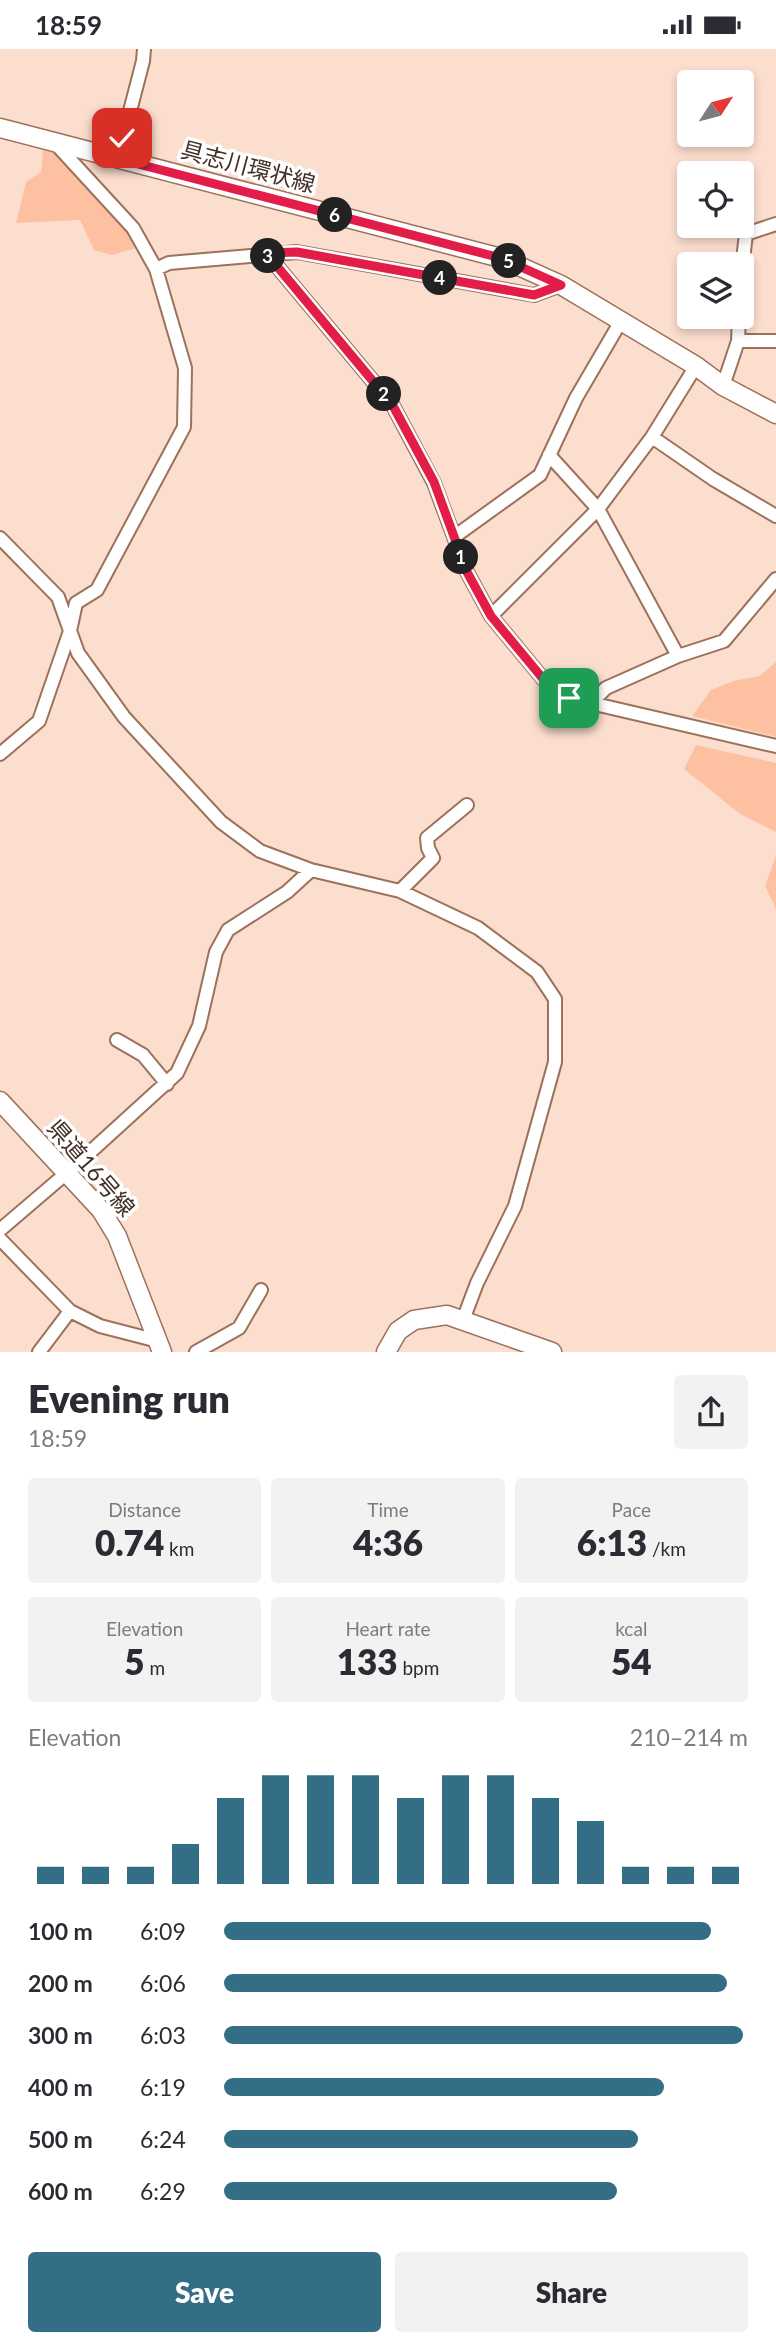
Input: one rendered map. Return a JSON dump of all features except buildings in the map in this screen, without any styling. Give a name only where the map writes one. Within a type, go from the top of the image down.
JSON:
[{"type":"main road","name":"具志川環状線","points":[[0,128],[501,258],[561,285],[696,366],[723,386],[776,414]]},
{"type":"main road","name":"県道16号線","points":[[0,1101],[101,1210],[117,1236],[160,1346]]},
{"type":"main road","points":[[386,1352],[398,1331],[414,1320],[447,1315],[552,1352]]},
{"type":"street","points":[[115,158],[144,61],[144,49]]},
{"type":"street","points":[[0,754],[39,721],[70,631],[76,603],[97,590],[184,427],[185,368],[156,269],[133,228],[54,142]]},
{"type":"street","points":[[744,252],[746,234],[776,224]]},
{"type":"street","points":[[156,269],[169,263],[297,252],[534,295],[561,285]]},
{"type":"street","points":[[266,253],[392,404],[434,482],[467,572],[491,616],[544,680],[569,698],[776,746]]},
{"type":"street","points":[[454,537],[540,475],[576,398],[621,321]]},
{"type":"street","points":[[723,386],[738,341],[738,329]]},
{"type":"street","points":[[738,341],[776,341]]},
{"type":"street","points":[[491,616],[598,509],[652,437],[696,366]]},
{"type":"street","points":[[652,437],[713,479],[776,516]]},
{"type":"street","points":[[548,455],[598,509],[678,656]]},
{"type":"street","points":[[0,538],[58,597],[78,653],[124,717],[221,822],[260,851],[311,870],[400,891],[478,928],[537,972],[555,999],[555,1062],[515,1206],[477,1283],[463,1320]]},
{"type":"street","points":[[591,703],[606,688],[678,656],[724,641],[776,579]]},
{"type":"street","points":[[400,891],[433,857],[428,849],[427,838],[467,805]]},
{"type":"street","points":[[0,1230],[177,1073],[199,1026],[216,952],[228,930],[287,892],[311,870]]},
{"type":"street","points":[[117,1040],[143,1055],[167,1084]]},
{"type":"street","points":[[0,1239],[70,1311],[100,1326],[160,1346]]},
{"type":"street","points":[[196,1352],[239,1328],[261,1290]]},
{"type":"street","points":[[39,1352],[70,1311]]},
{"type":"shaded area","points":[[44,139],[143,246],[112,255],[94,250],[80,220],[16,223],[26,182],[41,172]]},
{"type":"shaded area","points":[[776,662],[776,737],[692,716],[711,690],[733,681],[760,676]]},
{"type":"shaded area","points":[[696,745],[776,763],[776,832],[740,814],[684,769]]},
{"type":"shaded area","points":[[776,855],[776,909],[765,886]]},
{"type":"route","points":[[122,138],[115,158],[501,258],[561,285],[534,295],[297,252],[266,253],[392,404],[434,482],[467,572],[491,616],[544,680],[569,698]]}]
